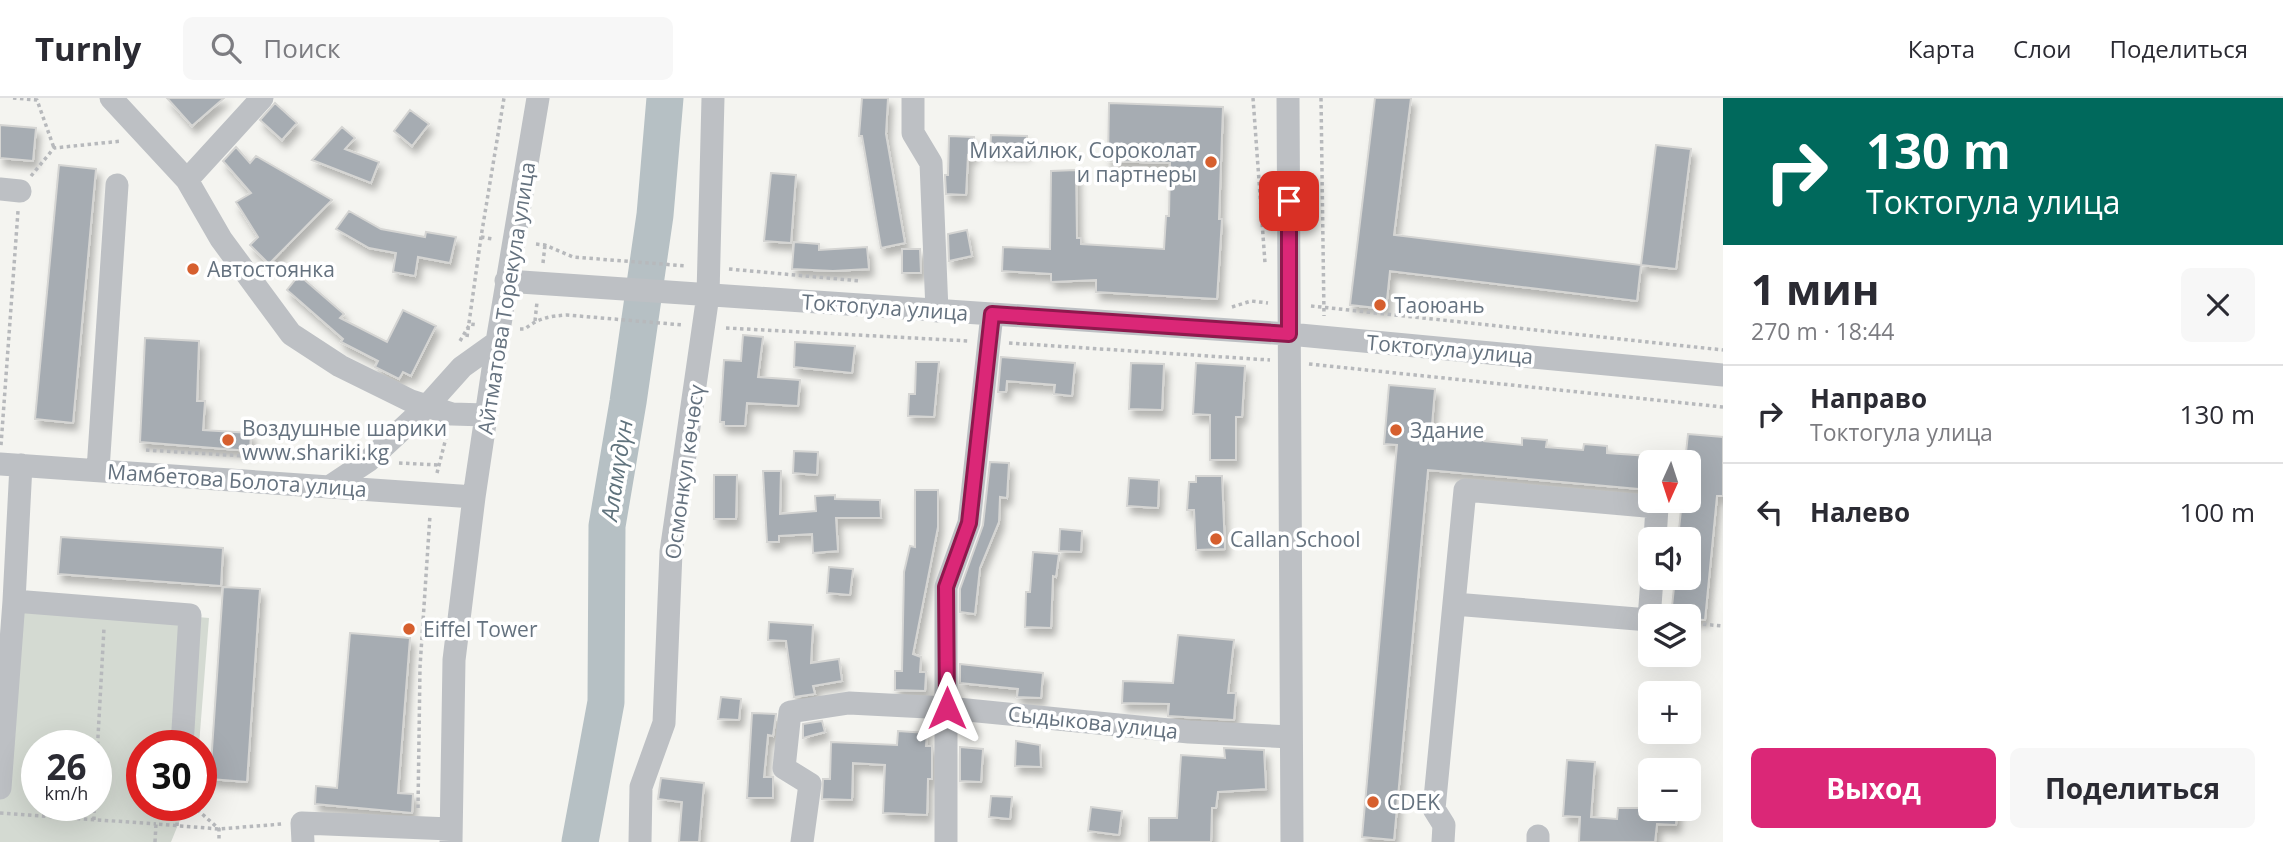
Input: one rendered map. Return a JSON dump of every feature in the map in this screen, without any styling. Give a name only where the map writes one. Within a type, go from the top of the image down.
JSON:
[{"type":"street","points":[[111,98],[187,180],[221,239],[290,334],[340,366],[427,406],[452,414],[486,415]]},
{"type":"street","points":[[187,180],[262,98]]},
{"type":"street","name":"Айтматова Торекула улица","points":[[451,835],[454,660],[496,342],[538,98]]},
{"type":"street","name":"Осмонкул көчөсү","points":[[640,842],[641,787],[664,723],[671,552],[703,326],[713,98]]},
{"type":"street","points":[[914,98],[913,133],[931,163],[937,311]]},
{"type":"street","points":[[1288,98],[1292,842]]},
{"type":"street","points":[[98,471],[117,185]]},
{"type":"street","name":"Токтогула улица","points":[[506,281],[1289,334],[1723,375]]},
{"type":"street","points":[[946,842],[946,587],[969,523],[992,314]]},
{"type":"street","points":[[329,487],[368,461],[427,406],[462,367],[496,342]]},
{"type":"street","points":[[0,788],[14,601],[8,458]]},
{"type":"street","name":"Мамбетова Болота улица","points":[[8,458],[98,471],[474,497]]},
{"type":"street","points":[[1443,842],[1444,825],[1434,808],[1465,490],[1657,507],[1656,527]]},
{"type":"street","points":[[1454,604],[1649,620],[1651,590]]},
{"type":"street","points":[[14,601],[190,615],[183,730]]},
{"type":"street","name":"Сыдыкова улица","points":[[802,842],[810,784],[784,768],[790,712],[849,704],[947,708],[1189,732],[1291,737]]},
{"type":"street","points":[[302,832],[418,827],[451,835]]},
{"type":"path","points":[[13,98],[37,100],[54,148]]},
{"type":"path","points":[[462,367],[504,98]]},
{"type":"path","points":[[1253,98],[1266,275]]},
{"type":"path","points":[[1321,98],[1323,365]]},
{"type":"path","points":[[8,458],[10,190],[54,148],[148,139]]},
{"type":"path","points":[[573,257],[695,266]]},
{"type":"path","points":[[567,315],[703,326],[1289,362],[1723,407]]},
{"type":"path","points":[[458,343],[470,324]]},
{"type":"path","points":[[418,827],[420,667],[432,494],[452,414]]},
{"type":"path","points":[[137,450],[335,461]]},
{"type":"path","points":[[99,730],[106,608]]},
{"type":"path","points":[[1701,624],[1723,626]]},
{"type":"path","points":[[0,813],[21,815]]},
{"type":"path","points":[[110,821],[302,832]]},
{"type":"path","points":[[177,821],[177,825]]},
{"type":"path","points":[[210,821],[219,829],[219,842]]},
{"type":"path","points":[[155,842],[156,824]]},
{"type":"shaded area","points":[[14,601],[209,618],[200,730],[126,730],[126,821],[180,821],[171,842],[0,842],[0,779]]},
{"type":"building","points":[[167,98],[224,98],[192,126]]},
{"type":"building","points":[[862,98],[888,98],[886,134],[905,243],[881,248],[862,136],[859,136]]},
{"type":"building","points":[[1375,98],[1411,98],[1394,235],[1641,265],[1637,301],[1390,271],[1386,309],[1350,305]]},
{"type":"building","points":[[275,103],[297,123],[282,140],[260,120]]},
{"type":"building","points":[[1109,103],[1223,107],[1219,219],[1222,219],[1217,299],[1096,292],[1096,280],[1051,282],[1051,274],[1002,271],[1003,247],[1050,249],[1051,171],[1076,170],[1077,238],[1081,238],[1081,244],[1164,249],[1166,216],[1169,216],[1170,163],[1108,161]]},
{"type":"building","points":[[410,110],[429,124],[412,146],[394,131]]},
{"type":"building","points":[[0,125],[36,128],[33,161],[0,158]]},
{"type":"building","points":[[342,127],[355,138],[345,149],[379,162],[371,183],[312,160]]},
{"type":"building","points":[[991,135],[1027,136],[1026,153],[990,152]]},
{"type":"building","points":[[949,136],[974,137],[974,156],[968,155],[966,195],[946,194]]},
{"type":"building","points":[[1656,145],[1691,149],[1676,269],[1641,265]]},
{"type":"building","points":[[236,147],[250,163],[256,156],[332,200],[269,264],[250,245],[258,237],[236,202],[251,193],[223,161]]},
{"type":"building","points":[[59,165],[96,169],[73,423],[35,419]]},
{"type":"building","points":[[771,173],[796,175],[791,243],[764,241]]},
{"type":"building","points":[[349,211],[381,229],[425,237],[426,232],[456,237],[450,263],[418,257],[415,276],[393,272],[396,253],[369,248],[336,229]]},
{"type":"building","points":[[967,230],[972,256],[949,261],[948,234]]},
{"type":"building","points":[[794,242],[819,244],[819,250],[867,247],[869,269],[792,269]]},
{"type":"building","points":[[902,249],[920,249],[921,273],[902,273]]},
{"type":"building","points":[[299,275],[344,314],[340,318],[387,342],[403,310],[436,326],[411,376],[403,372],[399,379],[375,367],[378,361],[341,342],[343,339],[287,290]]},
{"type":"building","points":[[743,335],[763,337],[758,377],[800,380],[798,406],[747,403],[745,426],[724,426],[724,422],[720,422],[724,360],[741,361]]},
{"type":"building","points":[[145,338],[199,341],[197,401],[205,401],[203,430],[251,433],[250,451],[140,442]]},
{"type":"building","points":[[795,342],[855,346],[852,373],[794,367]]},
{"type":"building","points":[[1001,357],[1075,363],[1072,396],[1054,394],[1055,385],[1007,381],[1006,392],[998,392]]},
{"type":"building","points":[[916,362],[939,362],[934,417],[908,416],[909,394],[915,394]]},
{"type":"building","points":[[1131,363],[1164,364],[1162,410],[1129,409]]},
{"type":"building","points":[[1196,363],[1245,366],[1242,417],[1236,417],[1236,460],[1210,460],[1210,415],[1193,414]]},
{"type":"building","points":[[1389,385],[1435,389],[1431,437],[1462,440],[1463,432],[1485,434],[1484,441],[1522,445],[1522,438],[1547,440],[1546,447],[1583,450],[1584,444],[1607,446],[1607,453],[1638,455],[1638,489],[1428,470],[1394,840],[1362,837],[1397,445],[1384,444]]},
{"type":"building","points":[[1688,434],[1723,437],[1723,496],[1717,496],[1705,620],[1701,620],[1701,604],[1672,604],[1674,590],[1701,590],[1701,527],[1679,527],[1681,513],[1701,513],[1701,450],[1686,450]]},
{"type":"building","points":[[794,451],[818,452],[817,475],[793,473]]},
{"type":"building","points":[[990,462],[1009,463],[1007,498],[1000,497],[999,522],[980,568],[975,614],[960,612],[960,589],[983,525]]},
{"type":"building","points":[[763,471],[781,471],[780,514],[816,511],[815,496],[835,495],[835,499],[880,500],[881,518],[836,518],[838,551],[813,553],[812,534],[779,536],[779,542],[767,542]]},
{"type":"building","points":[[714,475],[737,475],[736,519],[714,519]]},
{"type":"building","points":[[1196,476],[1222,476],[1225,549],[1196,550],[1194,510],[1187,510],[1189,482],[1196,482]]},
{"type":"building","points":[[1129,478],[1159,480],[1158,508],[1127,506]]},
{"type":"building","points":[[915,490],[938,490],[938,527],[913,654],[921,657],[920,672],[926,672],[925,691],[895,690],[895,671],[902,671],[904,572],[910,546],[915,547]]},
{"type":"building","points":[[1060,529],[1082,531],[1081,552],[1059,551]]},
{"type":"building","points":[[61,537],[223,548],[221,586],[58,574]]},
{"type":"building","points":[[1033,552],[1059,554],[1056,577],[1053,576],[1051,628],[1025,627],[1026,592],[1030,592]]},
{"type":"building","points":[[829,567],[853,569],[850,595],[827,593]]},
{"type":"building","points":[[223,587],[260,589],[247,782],[217,780],[217,730],[213,730]]},
{"type":"building","points":[[769,622],[813,625],[811,663],[839,659],[842,681],[813,686],[815,694],[794,697],[786,641],[768,640]]},
{"type":"building","points":[[350,633],[410,638],[398,793],[413,794],[412,813],[315,804],[316,786],[337,788]]},
{"type":"building","points":[[1178,635],[1234,640],[1228,693],[1236,693],[1234,720],[1168,716],[1169,704],[1122,703],[1123,681],[1173,683]]},
{"type":"building","points":[[960,664],[1043,673],[1041,698],[1017,697],[1018,689],[960,683]]},
{"type":"building","points":[[721,697],[741,699],[739,720],[718,719]]},
{"type":"building","points":[[752,713],[776,714],[773,736],[768,735],[764,777],[773,777],[773,798],[747,798]]},
{"type":"building","points":[[822,721],[825,732],[803,738],[803,724]]},
{"type":"building","points":[[898,731],[927,733],[926,746],[932,746],[932,779],[928,779],[927,815],[883,813],[885,765],[853,763],[852,800],[822,799],[823,779],[830,779],[831,742],[897,745]]},
{"type":"building","points":[[1016,741],[1040,745],[1041,767],[1015,766]]},
{"type":"building","points":[[960,747],[983,749],[981,782],[960,781]]},
{"type":"building","points":[[1224,748],[1264,750],[1266,789],[1218,792],[1216,808],[1212,808],[1211,842],[1149,842],[1149,818],[1177,818],[1181,755],[1225,758]]},
{"type":"building","points":[[1567,760],[1595,762],[1591,817],[1617,819],[1618,808],[1638,808],[1638,821],[1676,821],[1676,825],[1657,824],[1655,842],[1579,842],[1580,817],[1563,816]]},
{"type":"building","points":[[661,778],[704,783],[699,842],[679,842],[682,802],[658,799]]},
{"type":"building","points":[[991,796],[1012,797],[1010,819],[989,817]]},
{"type":"building","points":[[1091,807],[1122,811],[1119,835],[1088,831]]},
{"type":"waterway","name":"Аламүдүн","points":[[580,842],[606,702],[607,526],[655,215],[665,98]]},
{"type":"place","name":"Михайлюк, Сороколат и партнеры","points":[[1211,162]]},
{"type":"place","name":"Автостоянка","points":[[193,269]]},
{"type":"place","name":"Таоюань","points":[[1380,305]]},
{"type":"place","name":"Здание","points":[[1396,430]]},
{"type":"place","name":"Воздушные шарики www.shariki.kg","points":[[228,440]]},
{"type":"place","name":"Callan School","points":[[1216,539]]},
{"type":"place","name":"Eiffel Tower","points":[[409,629]]},
{"type":"place","name":"CDEK","points":[[1373,802]]},
{"type":"route","points":[[947,708],[946,587],[969,523],[992,314],[1289,334],[1289,201]]}]
